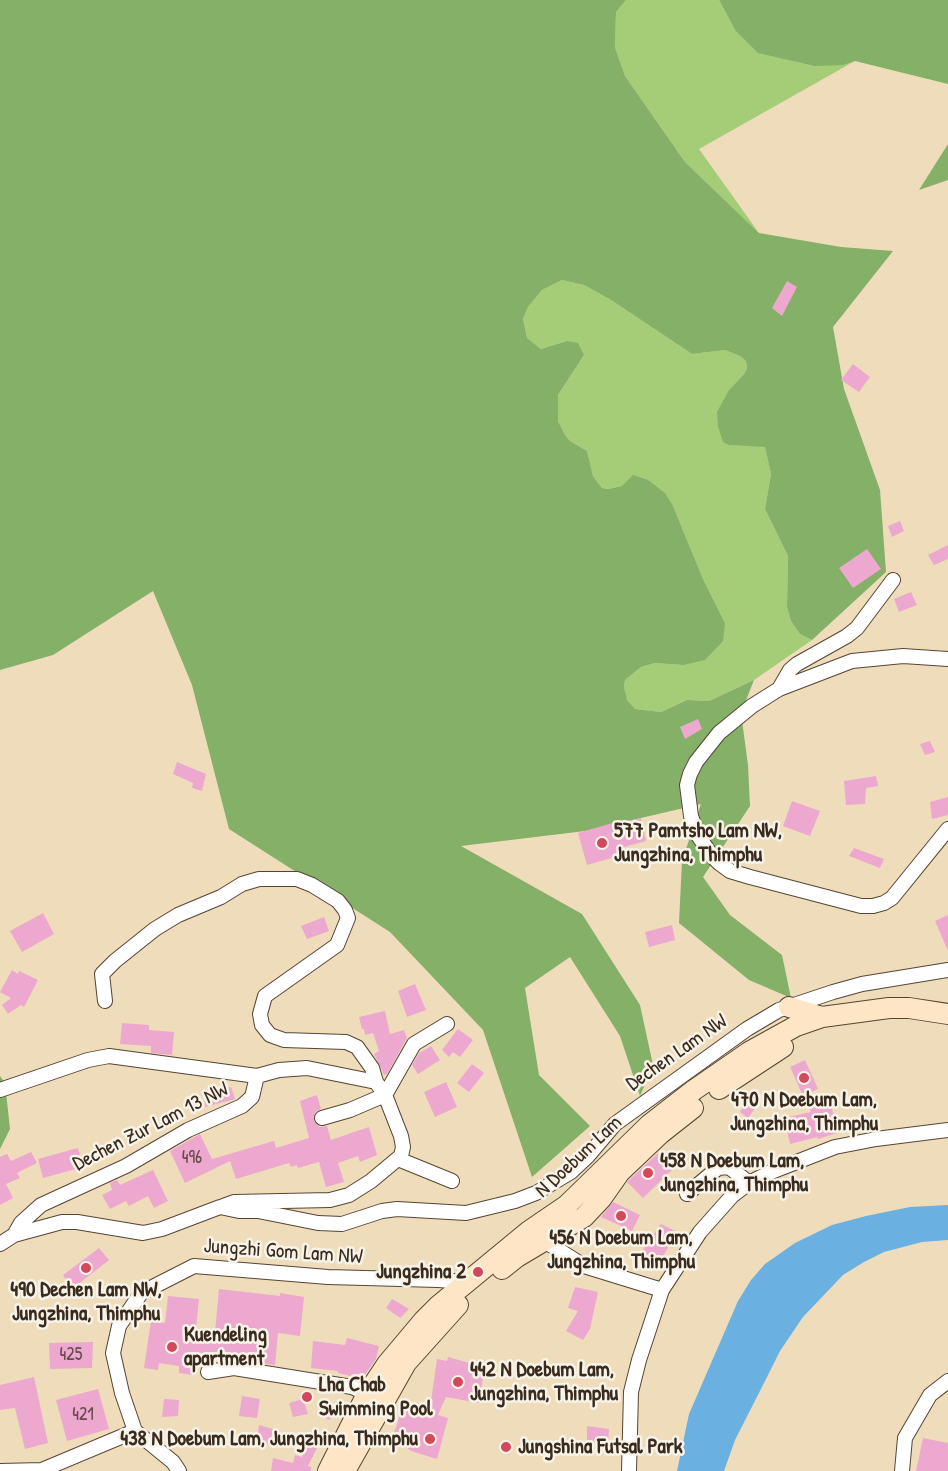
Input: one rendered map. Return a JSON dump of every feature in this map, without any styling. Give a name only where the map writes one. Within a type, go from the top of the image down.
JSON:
[{"type":"main road","points":[[789,1007],[822,1017]]},
{"type":"main road","name":"N Doebum Lam","points":[[345,1471],[405,1364],[440,1323],[478,1287],[517,1257],[649,1125],[694,1090],[756,1047],[796,1026],[822,1017],[889,1008],[909,1008],[948,1014]]},
{"type":"main road","name":"N Doebum Lam","points":[[328,1471],[367,1394],[387,1364],[438,1306],[468,1282],[537,1236],[584,1217],[601,1199],[620,1172],[660,1134],[705,1098],[783,1047],[824,1029],[843,1024],[898,1019],[948,1026]]},
{"type":"street","points":[[779,689],[790,670],[797,664],[857,628],[893,580]]},
{"type":"street","points":[[948,659],[903,656],[852,661],[779,689],[752,706],[719,733],[696,762],[687,785],[691,816],[705,848],[719,863],[730,870],[750,877],[820,897],[873,906],[892,898],[948,829]]},
{"type":"street","points":[[105,1001],[102,974],[115,961],[155,929],[178,915],[221,897],[242,884],[260,879],[297,879],[312,885],[338,901],[345,910],[348,918],[337,945],[264,996],[260,1014],[262,1025],[270,1035],[284,1040],[346,1042],[357,1047],[372,1068],[376,1082],[385,1095],[401,1136],[403,1147],[399,1159],[371,1181],[348,1195],[330,1200],[234,1202],[220,1208]]},
{"type":"street","name":"Dechen Lam NW","points":[[0,1244],[14,1235],[48,1225],[77,1222],[143,1233],[162,1229],[220,1208],[258,1211],[318,1223],[342,1224],[382,1211],[398,1209],[466,1213],[515,1201],[536,1193],[571,1172],[615,1124],[747,1029],[789,1007],[833,992],[862,984],[947,969]]},
{"type":"street","points":[[322,1118],[350,1110],[385,1095],[414,1044],[447,1024]]},
{"type":"street","name":"Dechen Zur Lam 13 NW","points":[[0,1090],[88,1060],[109,1056],[257,1076],[252,1097],[242,1106],[188,1130],[126,1166],[41,1205],[21,1223],[14,1235]]},
{"type":"street","points":[[257,1076],[279,1070],[307,1068],[376,1082]]},
{"type":"street","points":[[629,1471],[631,1392],[662,1290],[700,1232],[732,1196],[749,1183],[796,1161],[835,1147],[876,1139],[948,1130]]},
{"type":"street","points":[[399,1159],[452,1181]]},
{"type":"street","points":[[687,1194],[718,1168],[729,1167],[749,1183]]},
{"type":"street","points":[[537,1236],[584,1266],[662,1290]]},
{"type":"street","points":[[0,1244],[3,1252],[0,1254]]},
{"type":"street","name":"Jungzhi Gom Lam NW","points":[[135,1431],[122,1393],[113,1353],[119,1326],[141,1293],[194,1266],[328,1277],[468,1282]]},
{"type":"street","points":[[208,1372],[234,1368],[352,1387],[367,1394]]},
{"type":"street","points":[[902,1471],[905,1438],[930,1395],[948,1381]]},
{"type":"street","points":[[0,1471],[42,1470],[58,1467],[135,1431],[173,1462],[179,1471]]},
{"type":"green space","points":[[0,0],[626,0],[616,12],[615,48],[625,76],[685,162],[759,233],[841,247],[893,251],[833,327],[844,389],[880,490],[886,572],[812,640],[800,634],[791,621],[787,607],[788,556],[765,509],[771,474],[765,447],[729,445],[723,442],[718,426],[717,412],[729,390],[744,374],[747,368],[746,361],[725,350],[692,354],[611,300],[584,285],[562,280],[542,290],[528,307],[523,319],[527,338],[541,349],[567,341],[578,343],[584,355],[558,395],[558,421],[565,435],[570,441],[587,451],[593,476],[602,488],[622,486],[633,475],[648,480],[665,493],[673,506],[703,579],[725,623],[723,641],[705,660],[683,665],[655,663],[641,667],[625,680],[627,700],[635,709],[661,712],[687,700],[709,701],[754,680],[741,713],[748,765],[750,806],[703,877],[730,915],[782,955],[791,998],[749,980],[679,923],[682,861],[701,804],[585,831],[461,846],[582,914],[640,1005],[653,1065],[640,1096],[620,1036],[570,957],[525,988],[539,1075],[590,1126],[532,1177],[483,1030],[390,932],[229,829],[192,685],[153,591],[53,655],[0,670]]},
{"type":"green space","points":[[626,0],[719,0],[735,30],[844,65],[855,61],[699,149],[759,233],[685,162],[625,76],[615,49],[616,12]]},
{"type":"green space","points":[[719,0],[948,0],[948,84],[855,61],[844,65],[815,66],[758,53],[735,30]]},
{"type":"green space","points":[[948,144],[948,180],[919,190]]},
{"type":"green space","points":[[562,280],[584,285],[611,300],[692,354],[725,350],[746,361],[747,368],[744,374],[729,390],[729,445],[765,446],[771,474],[765,509],[788,556],[787,607],[791,621],[800,634],[812,640],[754,680],[709,701],[687,700],[661,712],[635,709],[626,699],[625,680],[641,667],[655,663],[683,665],[725,623],[703,579],[673,506],[622,486],[602,488],[593,476],[587,451],[570,441],[558,421],[558,395],[584,355],[567,341],[541,349],[527,338],[523,319],[528,307],[542,290]]},
{"type":"green space","points":[[0,1076],[5,1083],[10,1129],[0,1149]]},
{"type":"water","points":[[948,1205],[948,1240],[922,1242],[884,1252],[864,1262],[843,1275],[803,1317],[780,1351],[735,1440],[724,1471],[677,1471],[689,1414],[738,1301],[751,1280],[765,1264],[795,1243],[832,1225],[910,1207]]},
{"type":"building","points":[[787,281],[797,287],[782,316],[772,308]]},
{"type":"building","points":[[853,364],[870,377],[859,392],[841,380]]},
{"type":"building","points":[[900,521],[904,531],[892,537],[888,526]]},
{"type":"building","points":[[948,545],[948,559],[934,565],[928,555]]},
{"type":"building","points":[[867,549],[881,569],[853,588],[839,568]]},
{"type":"building","points":[[911,592],[917,605],[899,612],[894,599]]},
{"type":"building","points":[[698,719],[702,729],[685,739],[680,727]]},
{"type":"building","points":[[930,741],[935,752],[925,755],[920,744]]},
{"type":"building","points":[[177,762],[206,774],[202,791],[192,788],[193,783],[173,774]]},
{"type":"building","points":[[876,776],[878,786],[866,788],[865,804],[846,805],[844,781]]},
{"type":"building","points":[[948,797],[948,815],[932,819],[930,802]]},
{"type":"building","points":[[792,801],[820,811],[810,836],[783,826]]},
{"type":"building","name":"577 Pamtsho Lam NW, Jungzhina, Thimphu","points":[[641,818],[646,841],[624,847],[626,854],[587,865],[578,833],[616,822],[617,824]]},
{"type":"building","points":[[854,848],[884,859],[880,868],[849,856]]},
{"type":"building","points":[[43,913],[54,934],[22,952],[10,931]]},
{"type":"building","points":[[948,915],[948,951],[935,921]]},
{"type":"building","points":[[324,917],[329,931],[307,939],[301,926]]},
{"type":"building","points":[[672,925],[675,940],[649,947],[645,932]]},
{"type":"building","points":[[12,970],[38,980],[24,1007],[21,1005],[8,1014],[2,1005],[11,998],[0,992]]},
{"type":"building","points":[[415,984],[426,1010],[407,1017],[398,991]]},
{"type":"building","points":[[385,1011],[390,1034],[404,1030],[407,1038],[387,1074],[384,1075],[374,1054],[379,1051],[373,1033],[365,1035],[359,1017]]},
{"type":"building","points":[[122,1023],[149,1025],[149,1030],[174,1032],[172,1055],[151,1053],[151,1046],[120,1044]]},
{"type":"building","points":[[458,1029],[473,1040],[460,1057],[453,1052],[449,1057],[442,1050]]},
{"type":"building","points":[[431,1046],[440,1060],[418,1074],[412,1065],[419,1053]]},
{"type":"building","name":"470 N Doebum Lam, Jungzhina, Thimphu","points":[[805,1060],[818,1089],[803,1096],[790,1067]]},
{"type":"building","points":[[472,1064],[484,1073],[469,1092],[457,1083]]},
{"type":"building","points":[[446,1082],[457,1107],[435,1117],[424,1092]]},
{"type":"building","points":[[231,1087],[235,1099],[205,1107],[204,1092]]},
{"type":"building","points":[[317,1095],[321,1109],[315,1112],[314,1121],[319,1127],[327,1126],[331,1140],[369,1127],[377,1155],[360,1162],[358,1156],[338,1163],[344,1182],[326,1187],[319,1162],[298,1168],[297,1165],[291,1167],[289,1163],[236,1179],[230,1161],[185,1183],[170,1151],[200,1134],[212,1159],[274,1141],[276,1148],[309,1138],[300,1101]]},
{"type":"building","points":[[747,1101],[756,1107],[748,1118],[740,1112]]},
{"type":"building","points":[[831,1104],[837,1133],[790,1144],[784,1118],[811,1112],[809,1108]]},
{"type":"building","points":[[78,1148],[83,1167],[43,1178],[38,1159]]},
{"type":"building","points":[[31,1152],[37,1163],[17,1173],[20,1178],[6,1184],[13,1198],[0,1205],[0,1157],[7,1154],[11,1161]]},
{"type":"building","name":"458 N Doebum Lam, Jungzhina, Thimphu","points":[[658,1153],[673,1169],[643,1198],[627,1182]]},
{"type":"building","points":[[153,1170],[168,1201],[154,1208],[148,1196],[129,1206],[126,1201],[110,1209],[102,1195],[112,1190],[110,1183],[117,1180],[120,1185]]},
{"type":"building","name":"456 N Doebum Lam, Jungzhina, Thimphu","points":[[613,1202],[640,1215],[632,1231],[601,1217]]},
{"type":"building","points":[[661,1224],[677,1232],[658,1265],[640,1254]]},
{"type":"building","name":"490 Dechen Lam NW, Jungzhina, Thimphu","points":[[99,1248],[109,1260],[72,1289],[63,1275]]},
{"type":"building","points":[[575,1287],[598,1292],[590,1329],[583,1340],[566,1331],[578,1311],[568,1308]]},
{"type":"building","points":[[219,1289],[304,1297],[300,1336],[278,1333],[275,1365],[196,1355],[193,1375],[179,1373],[179,1366],[159,1363],[158,1370],[144,1368],[151,1321],[165,1323],[168,1296],[199,1299],[196,1328],[215,1332]]},
{"type":"building","points":[[392,1299],[409,1309],[400,1318],[386,1308]]},
{"type":"building","points":[[347,1338],[379,1346],[376,1359],[362,1379],[338,1373],[338,1371],[311,1368],[313,1341],[345,1345]]},
{"type":"building","points":[[93,1342],[92,1368],[50,1369],[49,1343]]},
{"type":"building","points":[[448,1357],[477,1365],[477,1369],[484,1370],[479,1403],[446,1397],[438,1415],[448,1418],[437,1459],[411,1451],[392,1437],[403,1401],[415,1406],[416,1402],[430,1408],[437,1359],[447,1361]]},
{"type":"building","points":[[34,1377],[48,1443],[25,1449],[15,1408],[0,1410],[0,1385]]},
{"type":"building","points":[[98,1389],[109,1429],[67,1441],[56,1400]]},
{"type":"building","points":[[242,1396],[260,1399],[257,1418],[239,1416]]},
{"type":"building","points":[[164,1399],[179,1400],[178,1416],[162,1417]]},
{"type":"building","points":[[303,1399],[308,1414],[293,1417],[289,1403]]},
{"type":"building","points":[[325,1402],[336,1406],[330,1420],[321,1416]]},
{"type":"building","points":[[259,1425],[273,1429],[270,1445],[257,1441]]},
{"type":"building","points":[[587,1426],[609,1429],[608,1444],[587,1441]]},
{"type":"building","points":[[923,1438],[948,1443],[948,1471],[916,1471]]},
{"type":"building","points":[[307,1443],[317,1448],[308,1466],[311,1467],[311,1471],[271,1471],[273,1458],[293,1463],[295,1455],[302,1457]]},
{"type":"place","name":"577 Pamtsho Lam NW, Jungzhina, Thimphu","points":[[602,843]]},
{"type":"place","name":"470 N Doebum Lam, Jungzhina, Thimphu","points":[[804,1078]]},
{"type":"place","name":"458 N Doebum Lam, Jungzhina, Thimphu","points":[[648,1173]]},
{"type":"place","name":"456 N Doebum Lam, Jungzhina, Thimphu","points":[[621,1216]]},
{"type":"place","name":"490 Dechen Lam NW, Jungzhina, Thimphu","points":[[86,1268]]},
{"type":"place","name":"Jungzhina 2","points":[[478,1272]]},
{"type":"place","name":"Kuendeling apartment","points":[[172,1347]]},
{"type":"place","name":"442 N Doebum Lam, Jungzhina, Thimphu","points":[[458,1382]]},
{"type":"place","name":"Lha Chab Swimming Pool","points":[[307,1397]]},
{"type":"place","name":"438 N Doebum Lam, Jungzhina, Thimphu","points":[[430,1439]]},
{"type":"place","name":"Jungshina Futsal Park","points":[[506,1447]]}]
